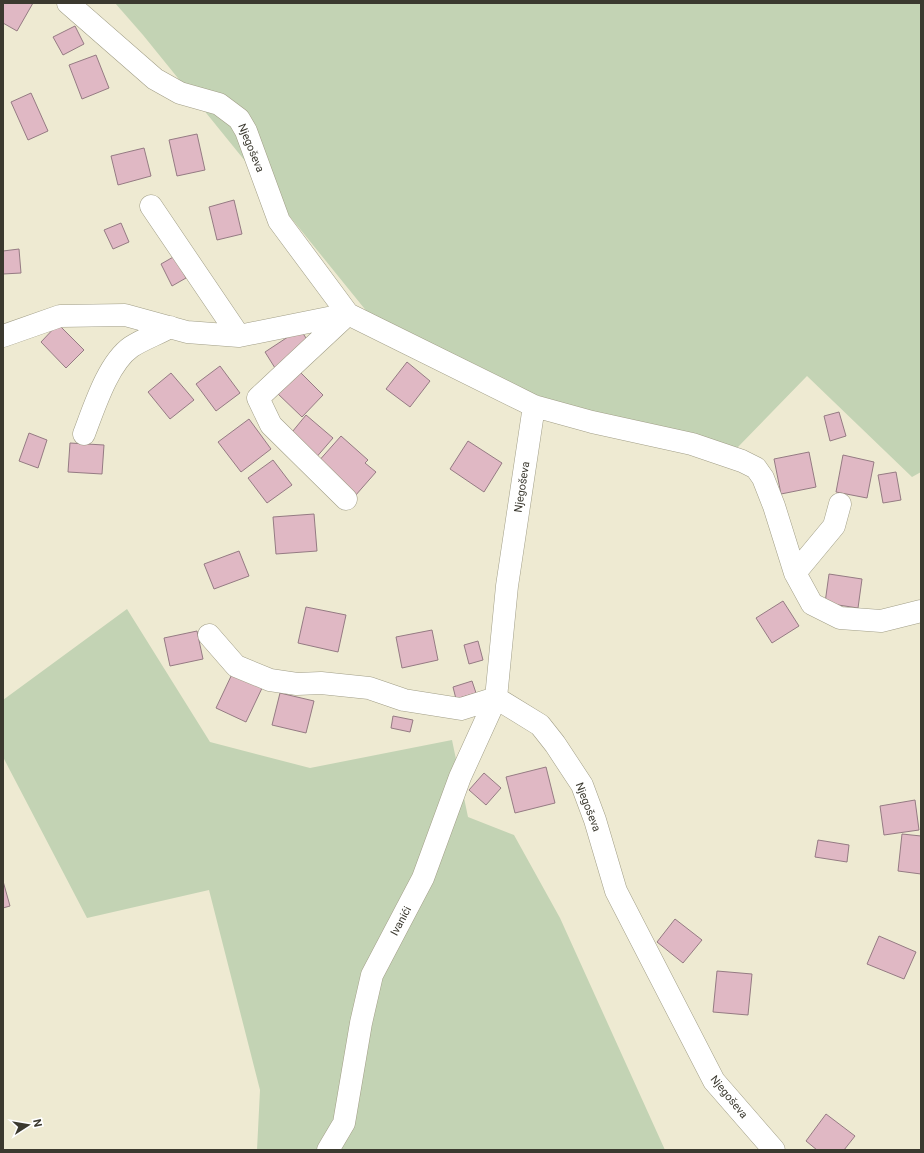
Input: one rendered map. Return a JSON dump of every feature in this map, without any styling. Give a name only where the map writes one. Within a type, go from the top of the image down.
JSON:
[{"type":"street","name":"Njegoševa","points":[[68,3],[155,79],[180,94],[219,104],[239,119],[246,131],[279,222],[348,314],[534,406],[592,422],[692,444],[742,461],[756,468],[763,478],[774,506],[795,573],[812,604],[840,618],[881,621],[921,612]]},
{"type":"street","points":[[151,206],[239,336]]},
{"type":"street","points":[[3,336],[60,316],[125,315],[187,332],[239,336],[348,314]]},
{"type":"street","points":[[346,499],[271,425],[258,398],[348,314]]},
{"type":"street","points":[[84,434],[96,402],[114,365],[131,348],[170,327]]},
{"type":"street","name":"Njegoševa","points":[[534,406],[507,586],[496,698],[540,725],[555,744],[582,785],[595,820],[616,891],[714,1081],[774,1150]]},
{"type":"street","points":[[795,573],[834,526],[840,504]]},
{"type":"street","points":[[209,635],[236,666],[270,680],[297,684],[322,683],[369,688],[404,700],[461,708],[496,698]]},
{"type":"street","name":"Ivanići","points":[[328,1150],[344,1123],[361,1022],[372,975],[423,878],[460,777],[496,698]]},
{"type":"green space","points":[[115,3],[921,3],[921,472],[912,477],[807,376],[737,448],[539,399],[368,313],[143,35]]},
{"type":"green space","points":[[127,609],[210,742],[310,768],[452,740],[468,817],[514,835],[560,918],[665,1150],[257,1150],[260,1090],[209,890],[87,918],[3,757],[3,700]]},
{"type":"building","points":[[3,3],[33,3],[17,31],[3,23]]},
{"type":"building","points":[[75,26],[84,44],[63,55],[53,37]]},
{"type":"building","points":[[96,55],[109,88],[82,99],[69,65]]},
{"type":"building","points":[[31,93],[48,131],[28,140],[11,102]]},
{"type":"building","points":[[197,134],[205,170],[177,176],[169,140]]},
{"type":"building","points":[[144,148],[151,176],[118,185],[111,156]]},
{"type":"building","points":[[234,200],[242,234],[217,240],[209,207]]},
{"type":"building","points":[[121,223],[129,242],[113,249],[104,230]]},
{"type":"building","points":[[19,249],[21,273],[3,274],[3,251]]},
{"type":"building","points":[[175,256],[186,278],[172,286],[161,264]]},
{"type":"building","points":[[58,324],[84,350],[66,368],[41,342]]},
{"type":"building","points":[[300,329],[310,344],[275,368],[265,352]]},
{"type":"building","points":[[407,362],[430,381],[410,407],[386,389]]},
{"type":"building","points":[[220,366],[240,393],[216,411],[196,384]]},
{"type":"building","points":[[298,370],[323,395],[302,417],[276,392]]},
{"type":"building","points":[[171,373],[194,400],[170,419],[148,392]]},
{"type":"building","points":[[839,412],[846,436],[830,441],[824,416]]},
{"type":"building","points":[[306,415],[333,438],[314,460],[288,437]]},
{"type":"building","points":[[249,419],[271,449],[241,472],[218,442]]},
{"type":"building","points":[[29,433],[47,440],[38,468],[19,461]]},
{"type":"building","points":[[341,436],[368,460],[365,463],[376,472],[355,496],[317,463]]},
{"type":"building","points":[[468,441],[502,463],[484,492],[450,469]]},
{"type":"building","points":[[70,443],[104,445],[102,474],[68,472]]},
{"type":"building","points":[[809,452],[816,487],[781,494],[774,459]]},
{"type":"building","points":[[843,455],[874,462],[867,498],[836,492]]},
{"type":"building","points":[[273,460],[292,485],[267,503],[248,478]]},
{"type":"building","points":[[896,472],[901,500],[883,503],[878,475]]},
{"type":"building","points":[[314,514],[317,551],[276,554],[273,517]]},
{"type":"building","points":[[239,551],[249,576],[214,589],[204,564]]},
{"type":"building","points":[[829,574],[862,579],[858,608],[825,603]]},
{"type":"building","points":[[783,601],[799,626],[772,643],[756,618]]},
{"type":"building","points":[[306,607],[346,615],[338,652],[298,643]]},
{"type":"building","points":[[432,630],[438,660],[402,668],[396,637]]},
{"type":"building","points":[[197,631],[203,659],[170,666],[164,638]]},
{"type":"building","points":[[478,641],[483,660],[469,664],[464,645]]},
{"type":"building","points":[[233,672],[263,686],[246,722],[216,708]]},
{"type":"building","points":[[472,681],[476,693],[456,699],[453,687]]},
{"type":"building","points":[[280,693],[314,701],[306,733],[272,725]]},
{"type":"building","points":[[393,716],[413,720],[410,732],[391,728]]},
{"type":"building","points":[[546,767],[555,803],[515,813],[506,777]]},
{"type":"building","points":[[484,773],[501,788],[486,805],[469,790]]},
{"type":"building","points":[[915,800],[919,830],[884,835],[880,806]]},
{"type":"building","points":[[902,834],[921,836],[921,874],[898,871]]},
{"type":"building","points":[[818,840],[849,845],[847,862],[815,857]]},
{"type":"building","points":[[3,881],[10,906],[3,908]]},
{"type":"building","points":[[675,919],[702,940],[683,963],[657,942]]},
{"type":"building","points":[[879,936],[916,952],[904,979],[867,964]]},
{"type":"building","points":[[717,971],[752,974],[748,1015],[713,1012]]},
{"type":"building","points":[[826,1114],[855,1136],[844,1150],[817,1150],[806,1141]]}]
